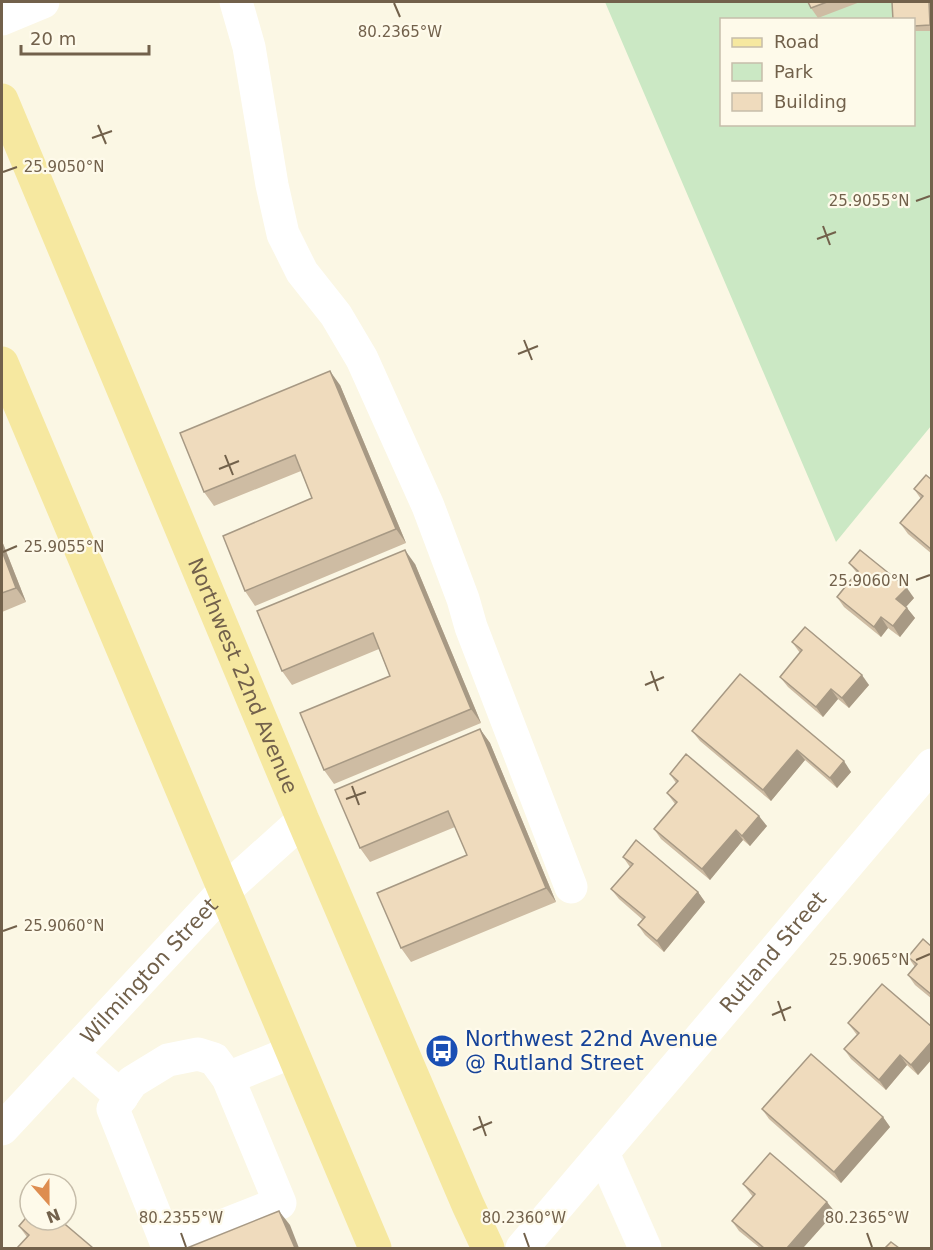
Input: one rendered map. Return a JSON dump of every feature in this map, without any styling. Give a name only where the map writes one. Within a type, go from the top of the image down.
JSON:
[{"type":"main road","name":"Northwest 22nd Avenue","points":[[2,100],[303,820],[488,1248]]},
{"type":"main road","points":[[2,363],[223,892],[375,1248]]},
{"type":"street","points":[[2,19],[43,2]]},
{"type":"street","points":[[236,2],[249,47],[272,185],[283,234],[302,272],[336,315],[362,359],[428,506],[463,599],[471,627],[571,887]]},
{"type":"street","name":"Rutland Street","points":[[522,1248],[932,765]]},
{"type":"street","name":"Wilmington Street","points":[[2,1130],[223,892],[303,820]]},
{"type":"street","points":[[228,1078],[292,1052]]},
{"type":"street","points":[[72,1054],[122,1097]]},
{"type":"street","points":[[198,1054],[214,1059],[228,1078],[280,1203],[168,1247],[113,1109],[132,1082],[168,1060],[198,1054]]},
{"type":"street","points":[[603,1153],[645,1248]]},
{"type":"green space","points":[[605,2],[931,2],[931,426],[836,542]]},
{"type":"building","points":[[808,2],[827,2],[811,8]]},
{"type":"building","points":[[892,2],[929,2],[930,25],[915,26],[915,18],[893,18]]},
{"type":"building","points":[[330,371],[396,529],[245,591],[223,536],[312,498],[295,455],[204,492],[180,433]]},
{"type":"building","points":[[926,475],[932,480],[932,550],[900,523],[923,496],[914,489]]},
{"type":"building","points":[[405,550],[471,709],[324,770],[300,713],[390,676],[373,633],[282,671],[257,611]]},
{"type":"building","points":[[860,550],[907,588],[896,599],[907,608],[893,626],[881,617],[874,627],[837,597],[858,571],[849,563]]},
{"type":"building","points":[[2,551],[16,588],[2,593]]},
{"type":"building","points":[[805,627],[862,675],[842,698],[831,689],[816,707],[780,677],[802,650],[792,642]]},
{"type":"building","points":[[740,674],[844,761],[830,778],[797,750],[763,790],[692,731]]},
{"type":"building","points":[[480,729],[546,888],[401,948],[377,893],[467,855],[448,811],[360,848],[335,790]]},
{"type":"building","points":[[686,754],[759,816],[742,836],[736,830],[702,869],[654,829],[677,802],[667,793],[678,781],[670,774]]},
{"type":"building","points":[[636,840],[698,892],[657,941],[638,925],[645,917],[611,889],[633,864],[623,857]]},
{"type":"building","points":[[923,939],[932,947],[932,995],[908,975],[917,964],[908,957]]},
{"type":"building","points":[[882,984],[932,1027],[932,1041],[911,1065],[900,1055],[879,1080],[844,1049],[859,1033],[848,1023]]},
{"type":"building","points":[[811,1054],[883,1117],[834,1172],[762,1109]]},
{"type":"building","points":[[770,1153],[827,1202],[787,1248],[764,1248],[732,1221],[755,1194],[743,1184]]},
{"type":"building","points":[[279,1211],[295,1248],[187,1248]]},
{"type":"building","points":[[26,1232],[74,1232],[93,1248],[17,1248],[29,1235]]},
{"type":"building","points":[[891,1242],[899,1248],[885,1248]]},
{"type":"place","name":"Northwest 22nd Avenue @ Rutland Street","points":[[442,1051]]}]
